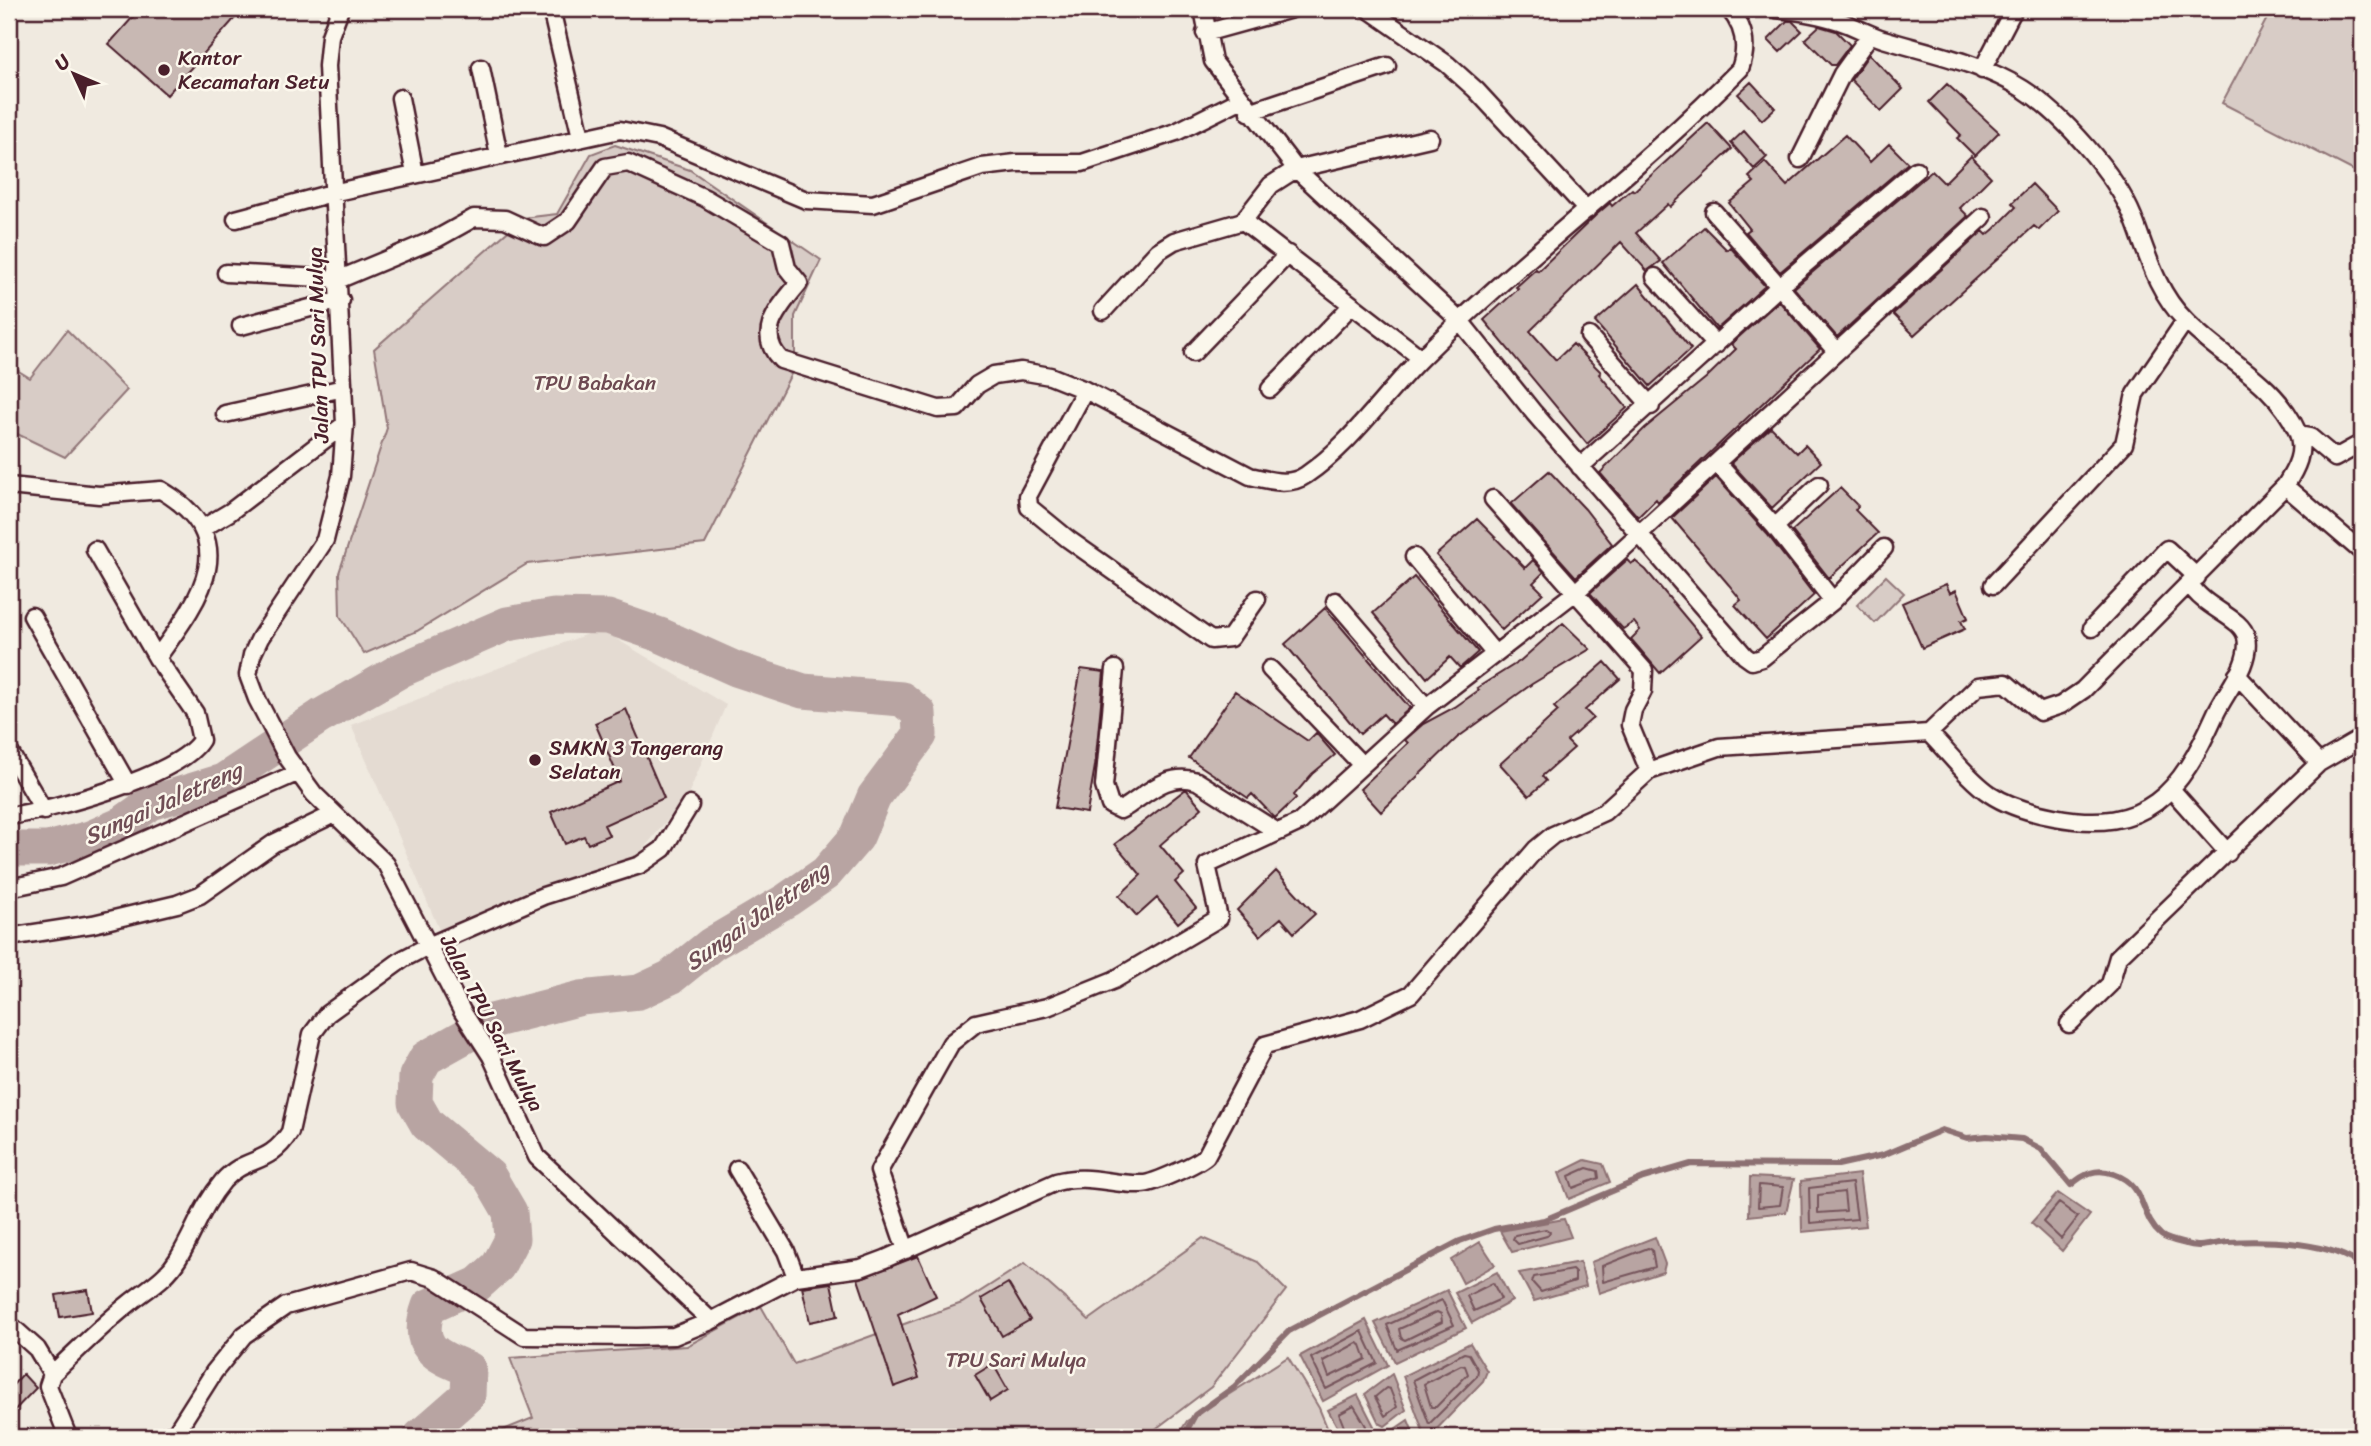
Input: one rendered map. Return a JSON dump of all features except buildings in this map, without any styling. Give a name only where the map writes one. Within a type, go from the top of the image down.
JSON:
[{"type":"street","name":"Jalan TPU Sari Mulya","points":[[340,9],[330,36],[327,66],[332,193],[341,300],[345,424],[341,476],[325,540],[252,655],[248,675],[257,699],[287,757],[314,794],[386,864],[462,1011],[491,1056],[537,1157],[711,1321]]},
{"type":"street","points":[[551,9],[581,137]]},
{"type":"street","points":[[1203,9],[1205,33],[1213,61],[1296,169],[1461,321],[1580,467],[1752,661],[1762,658],[1833,601],[1884,548]]},
{"type":"street","points":[[1205,33],[1292,9]]},
{"type":"street","points":[[1368,9],[1434,52],[1466,81],[1587,210]]},
{"type":"street","points":[[1731,11],[1750,9]]},
{"type":"street","points":[[171,1436],[244,1335],[286,1306],[411,1271],[434,1278],[486,1308],[524,1336],[674,1336],[711,1321],[796,1278],[861,1268],[1071,1178],[1145,1185],[1200,1161],[1216,1141],[1265,1045],[1360,1019],[1411,994],[1536,849],[1553,835],[1604,812],[1648,771],[1719,747],[1929,733],[1978,685],[2006,683],[2040,712],[2061,705],[2083,690],[2285,486],[2299,460],[2299,435],[2268,390],[2185,321],[2154,275],[2132,215],[2113,181],[2045,107],[2023,89],[1982,70],[1870,35],[1838,21],[1776,9]]},
{"type":"street","points":[[1982,70],[2014,9]]},
{"type":"street","points":[[226,273],[340,279],[438,238],[474,218],[505,219],[544,237],[568,221],[605,167],[628,163],[705,198],[780,243],[788,268],[799,283],[773,316],[768,331],[769,343],[781,360],[937,409],[957,408],[985,379],[1021,371],[1050,376],[1086,390],[1250,476],[1278,482],[1291,481],[1304,477],[1335,450],[1421,358],[1740,69],[1745,57],[1745,41],[1741,24],[1731,11]]},
{"type":"street","points":[[1800,159],[1842,74],[1870,35]]},
{"type":"street","points":[[236,219],[332,193],[620,130],[659,138],[806,200],[873,204],[982,167],[1016,163],[1082,163],[1245,106],[1387,66]]},
{"type":"street","points":[[481,68],[499,155]]},
{"type":"street","points":[[400,98],[415,174]]},
{"type":"street","points":[[1102,311],[1158,251],[1174,241],[1243,221],[1271,186],[1296,169],[1430,138]]},
{"type":"street","points":[[1580,467],[1651,406],[1781,285],[1916,170]]},
{"type":"street","points":[[1714,212],[1781,285],[1836,351]]},
{"type":"street","points":[[906,1250],[878,1171],[951,1043],[976,1023],[1047,1007],[1114,980],[1219,918],[1208,866],[1276,831],[1300,822],[1426,708],[1577,592],[1983,216]]},
{"type":"street","points":[[1243,221],[1421,358]]},
{"type":"street","points":[[1193,353],[1288,254]]},
{"type":"street","points":[[1655,277],[1716,345]]},
{"type":"street","points":[[241,326],[341,300]]},
{"type":"street","points":[[1270,389],[1352,305]]},
{"type":"street","points":[[1993,585],[2124,444],[2135,394],[2185,321]]},
{"type":"street","points":[[1589,335],[1651,406]]},
{"type":"street","points":[[225,414],[344,388]]},
{"type":"street","points":[[1086,390],[1028,496],[1029,507],[1211,640],[1220,642],[1230,638],[1257,599]]},
{"type":"street","points":[[203,528],[230,512],[345,424]]},
{"type":"street","points":[[2299,435],[2309,437],[2335,457],[2362,443]]},
{"type":"street","points":[[1717,463],[1775,527],[1833,601]]},
{"type":"street","points":[[1775,527],[1819,485]]},
{"type":"street","points":[[9,486],[99,495],[161,490],[203,528],[210,554],[204,583],[195,605],[157,658]]},
{"type":"street","points":[[2285,486],[2358,543]]},
{"type":"street","points":[[1493,499],[1644,670],[1643,691],[1633,710],[1630,725],[1648,771]]},
{"type":"street","points":[[1929,733],[1986,791],[2034,813],[2069,820],[2120,821],[2144,810],[2171,789],[2191,766],[2237,675],[2247,648],[2244,631],[2237,622],[2200,599],[2194,580],[2167,549],[2092,628]]},
{"type":"street","points":[[9,816],[44,811],[128,785],[190,752],[201,740],[195,713],[157,658],[95,550]]},
{"type":"street","points":[[1414,557],[1495,654]]},
{"type":"street","points":[[1335,601],[1426,708]]},
{"type":"street","points":[[32,616],[128,785]]},
{"type":"street","points":[[1115,669],[1104,786],[1110,806],[1120,810],[1166,781],[1182,776],[1197,781],[1276,831]]},
{"type":"street","points":[[1270,669],[1361,764]]},
{"type":"street","points":[[2237,675],[2319,763]]},
{"type":"street","points":[[2069,1024],[2110,984],[2118,957],[2319,763],[2362,738]]},
{"type":"street","points":[[9,751],[44,811]]},
{"type":"street","points":[[9,888],[61,877],[299,772]]},
{"type":"street","points":[[2171,789],[2228,853]]},
{"type":"street","points":[[68,1437],[51,1399],[48,1387],[52,1374],[131,1301],[155,1286],[177,1260],[199,1214],[234,1170],[270,1156],[282,1144],[290,1132],[302,1070],[318,1023],[404,959],[428,946],[543,896],[640,865],[663,849],[690,805]]},
{"type":"street","points":[[9,937],[93,923],[177,904],[200,895],[274,843],[334,814]]},
{"type":"street","points":[[737,1169],[786,1251],[796,1278]]},
{"type":"street","points":[[9,1324],[37,1349],[52,1374]]},
{"type":"shaded area","name":"SMKN 3 Tangerang Selatan","points":[[600,629],[726,705],[688,795],[640,853],[441,934],[351,725]]},
{"type":"green space","points":[[2272,9],[2362,9],[2362,175],[2222,103]]},
{"type":"green space","name":"TPU Babakan","points":[[615,145],[690,170],[821,260],[795,316],[795,366],[705,544],[527,564],[417,631],[364,654],[340,616],[339,573],[387,428],[374,349],[523,218],[557,214],[591,154]]},
{"type":"green space","points":[[67,330],[127,390],[65,457],[9,430],[9,365],[30,378]]},
{"type":"green space","points":[[1886,576],[1904,593],[1875,623],[1857,605]]},
{"type":"green space","name":"TPU Sari Mulya","points":[[1203,1238],[1258,1262],[1286,1290],[1211,1387],[1145,1437],[486,1437],[533,1418],[510,1358],[687,1346],[761,1306],[794,1364],[962,1303],[1025,1263],[1089,1320]]},
{"type":"green space","points":[[1288,1357],[1319,1408],[1331,1437],[1177,1437],[1187,1421]]},
{"type":"water","points":[[1585,1160],[1603,1164],[1610,1182],[1569,1199],[1559,1173]]},
{"type":"water","points":[[1859,1174],[1866,1226],[1802,1232],[1801,1181]]},
{"type":"water","points":[[1750,1177],[1794,1179],[1786,1212],[1749,1216]]},
{"type":"water","points":[[2058,1193],[2090,1215],[2062,1251],[2031,1223]]},
{"type":"water","points":[[1564,1219],[1571,1237],[1512,1252],[1500,1231]]},
{"type":"water","points":[[1655,1237],[1665,1264],[1663,1272],[1599,1293],[1591,1262]]},
{"type":"water","points":[[1480,1242],[1495,1265],[1463,1283],[1451,1260]]},
{"type":"water","points":[[1580,1262],[1586,1286],[1534,1301],[1519,1273]]},
{"type":"water","points":[[1497,1272],[1512,1301],[1472,1323],[1455,1293]]},
{"type":"water","points":[[1447,1290],[1466,1328],[1395,1362],[1375,1323]]},
{"type":"water","points":[[1366,1320],[1388,1365],[1323,1401],[1300,1356]]},
{"type":"water","points":[[1470,1343],[1487,1371],[1483,1381],[1430,1436],[1424,1434],[1403,1376]]},
{"type":"water","points":[[1392,1374],[1406,1410],[1385,1426],[1379,1423],[1365,1394]]},
{"type":"water","points":[[1358,1395],[1376,1430],[1366,1437],[1343,1437],[1328,1410]]},
{"type":"water","points":[[1408,1420],[1415,1437],[1383,1437]]},
{"type":"waterway","name":"Sungai Jaletreng","points":[[9,849],[48,849],[90,838],[120,825],[151,803],[223,781],[321,716],[401,670],[507,624],[554,616],[608,617],[660,635],[736,669],[803,691],[902,699],[919,713],[920,735],[874,797],[857,837],[826,873],[787,900],[712,944],[671,977],[639,992],[581,998],[492,1021],[426,1058],[416,1076],[415,1103],[427,1124],[489,1176],[510,1212],[512,1239],[498,1266],[478,1284],[429,1306],[424,1331],[426,1341],[437,1354],[469,1369],[468,1395],[420,1437]]},
{"type":"waterway","points":[[1183,1437],[1195,1415],[1234,1387],[1289,1331],[1460,1241],[1494,1229],[1544,1220],[1643,1178],[1691,1164],[1838,1165],[1883,1155],[1942,1130],[1967,1138],[1987,1136],[2022,1139],[2041,1149],[2071,1185],[2086,1175],[2102,1171],[2125,1179],[2138,1193],[2154,1227],[2169,1240],[2196,1246],[2243,1241],[2298,1244],[2334,1252],[2362,1267]]},
{"type":"place","name":"Kantor Kecamatan Setu","points":[[164,70]]},
{"type":"place","name":"SMKN 3 Tangerang Selatan","points":[[535,760]]}]
